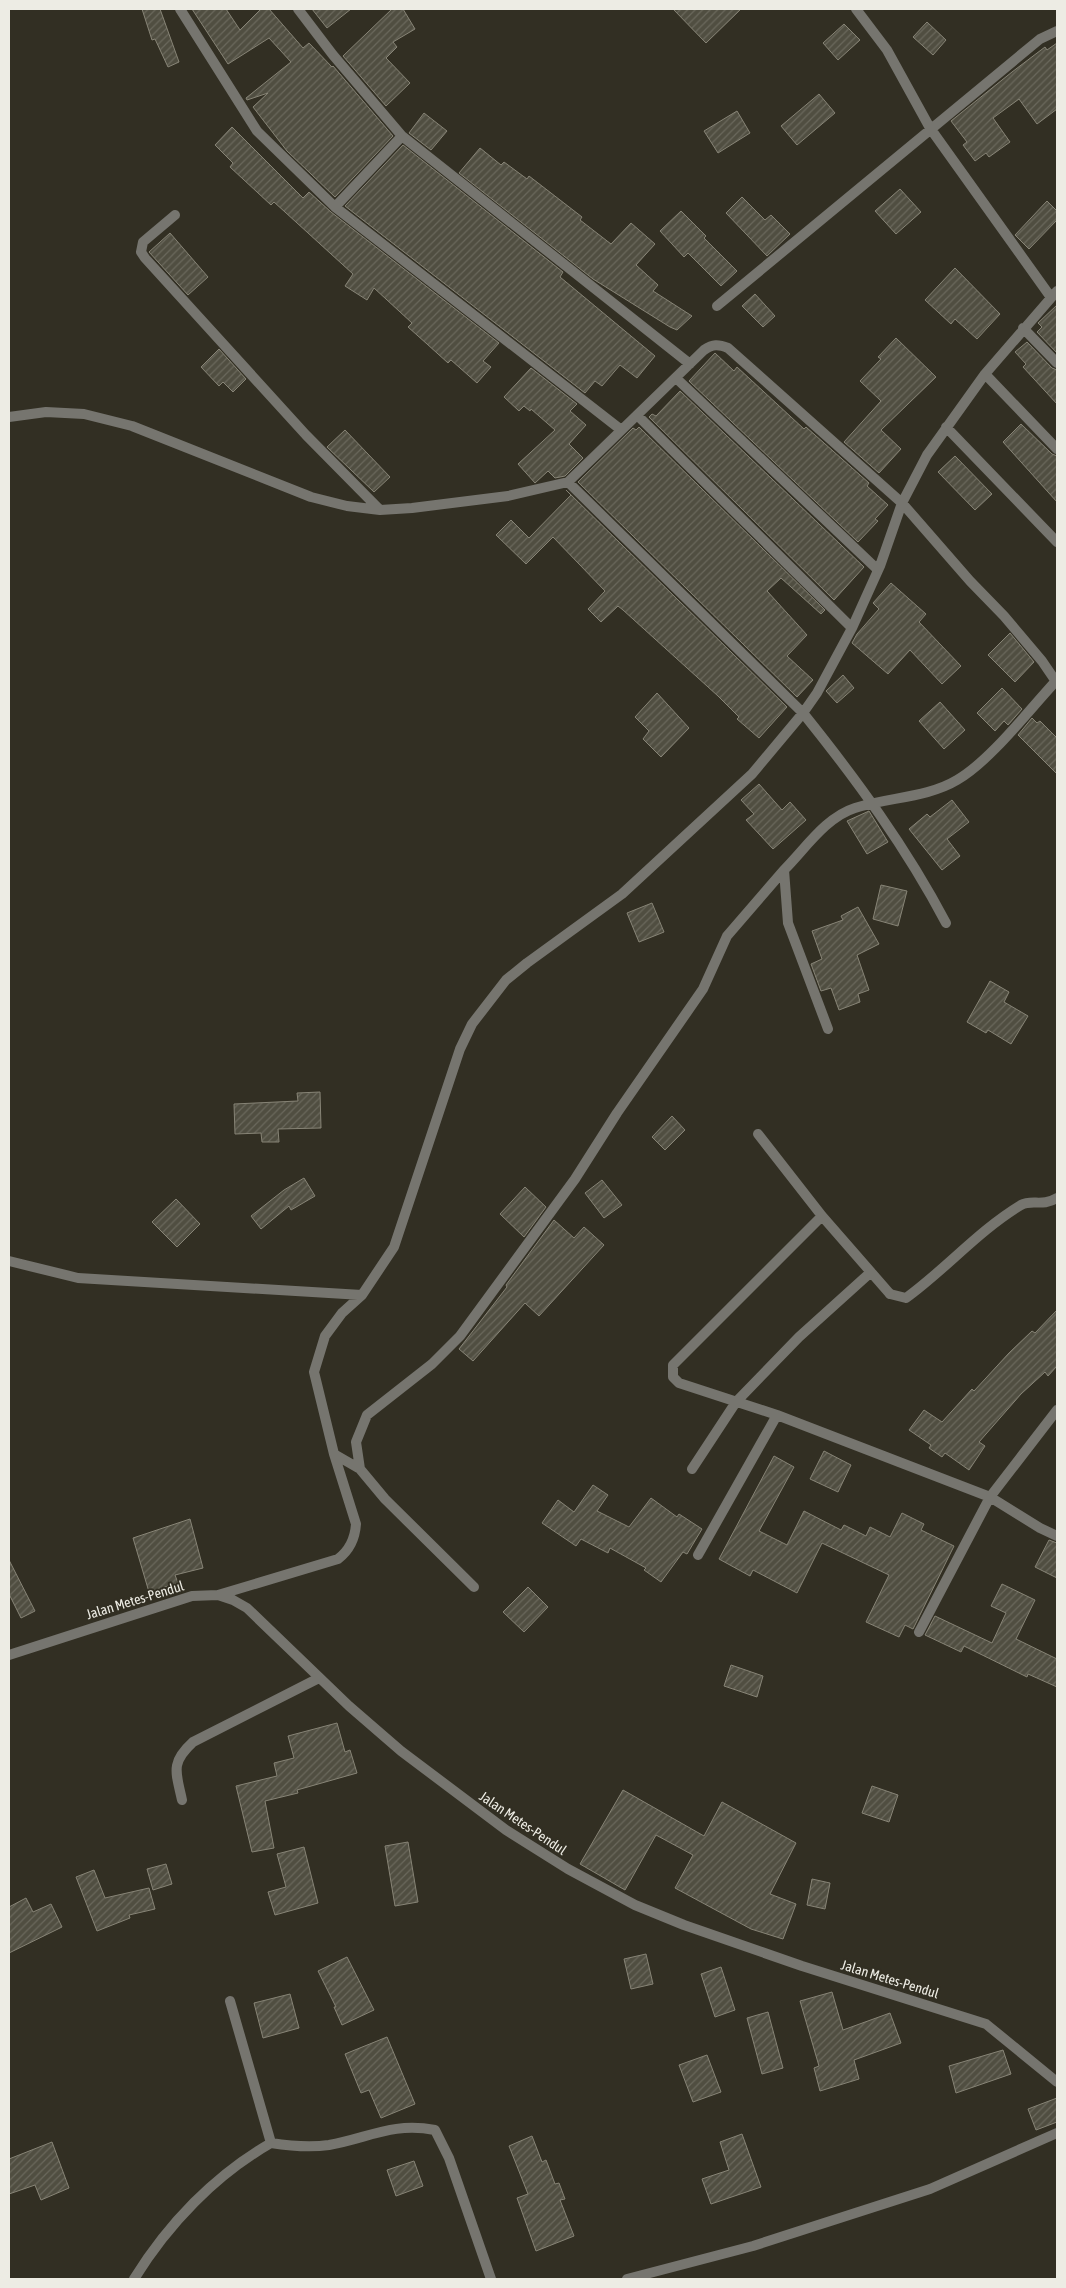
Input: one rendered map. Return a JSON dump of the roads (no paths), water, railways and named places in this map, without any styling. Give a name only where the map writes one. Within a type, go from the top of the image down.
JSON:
[{"type":"street","points":[[180,9],[257,131],[335,207],[620,429]]},
{"type":"street","points":[[298,9],[332,55],[402,136],[690,364]]},
{"type":"street","points":[[218,1595],[338,1559],[346,1553],[355,1535],[356,1524],[334,1454],[314,1372],[325,1336],[342,1313],[362,1295],[394,1248],[408,1212],[460,1049],[472,1024],[506,980],[606,907],[752,774],[803,712],[817,693],[852,628],[878,570],[902,503],[927,455],[985,374],[1054,294],[930,128],[887,50],[856,9]]},
{"type":"street","points":[[717,306],[1040,39],[1057,31]]},
{"type":"street","points":[[335,207],[402,136]]},
{"type":"street","points":[[176,215],[144,242],[141,252],[145,258],[306,435],[380,510]]},
{"type":"street","points":[[1023,328],[1057,363]]},
{"type":"street","points":[[9,417],[46,412],[84,414],[123,423],[311,497],[347,506],[380,510],[412,508],[508,496],[568,482],[620,429],[710,346],[716,344],[728,348],[902,503],[970,581],[1004,616],[1042,661],[1056,682],[975,769],[956,781],[938,789],[854,808],[835,818],[784,870],[727,936],[703,989],[617,1113],[575,1179],[460,1336],[432,1364],[367,1415],[356,1442],[360,1469]]},
{"type":"street","points":[[985,374],[1057,449]]},
{"type":"street","points":[[676,378],[878,570]]},
{"type":"street","points":[[637,415],[852,628]]},
{"type":"street","points":[[946,427],[1057,542]]},
{"type":"street","points":[[568,482],[803,712],[846,766],[910,858],[946,922]]},
{"type":"street","points":[[784,870],[788,923],[828,1029]]},
{"type":"street","points":[[758,1134],[822,1216],[890,1294],[906,1298],[928,1282],[988,1228],[1022,1204],[1048,1204],[1057,1198]]},
{"type":"street","points":[[822,1216],[673,1365],[673,1377],[679,1383],[777,1415],[990,1497],[1040,1528],[1057,1536]]},
{"type":"street","points":[[9,1260],[78,1278],[362,1295]]},
{"type":"street","points":[[692,1469],[736,1402],[799,1337],[871,1272]]},
{"type":"street","points":[[919,1632],[990,1497],[1057,1410]]},
{"type":"street","points":[[698,1555],[777,1415]]},
{"type":"street","points":[[334,1454],[360,1469],[385,1499],[474,1587]]},
{"type":"street","name":"Jalan Metes-Pendul","points":[[9,1655],[192,1596],[218,1595],[233,1600],[247,1608],[349,1706],[416,1763],[506,1830],[568,1870],[635,1906],[684,1925],[802,1966],[986,2024],[1057,2082]]},
{"type":"street","points":[[182,1800],[176,1760],[189,1746],[320,1678]]},
{"type":"street","points":[[230,2001],[271,2143]]},
{"type":"street","points":[[134,2279],[146,2260],[196,2199],[247,2156],[271,2143],[297,2148],[329,2145],[386,2129],[416,2126],[435,2130],[449,2158],[491,2279]]},
{"type":"street","points":[[627,2279],[753,2246],[930,2189],[1057,2133]]}]
